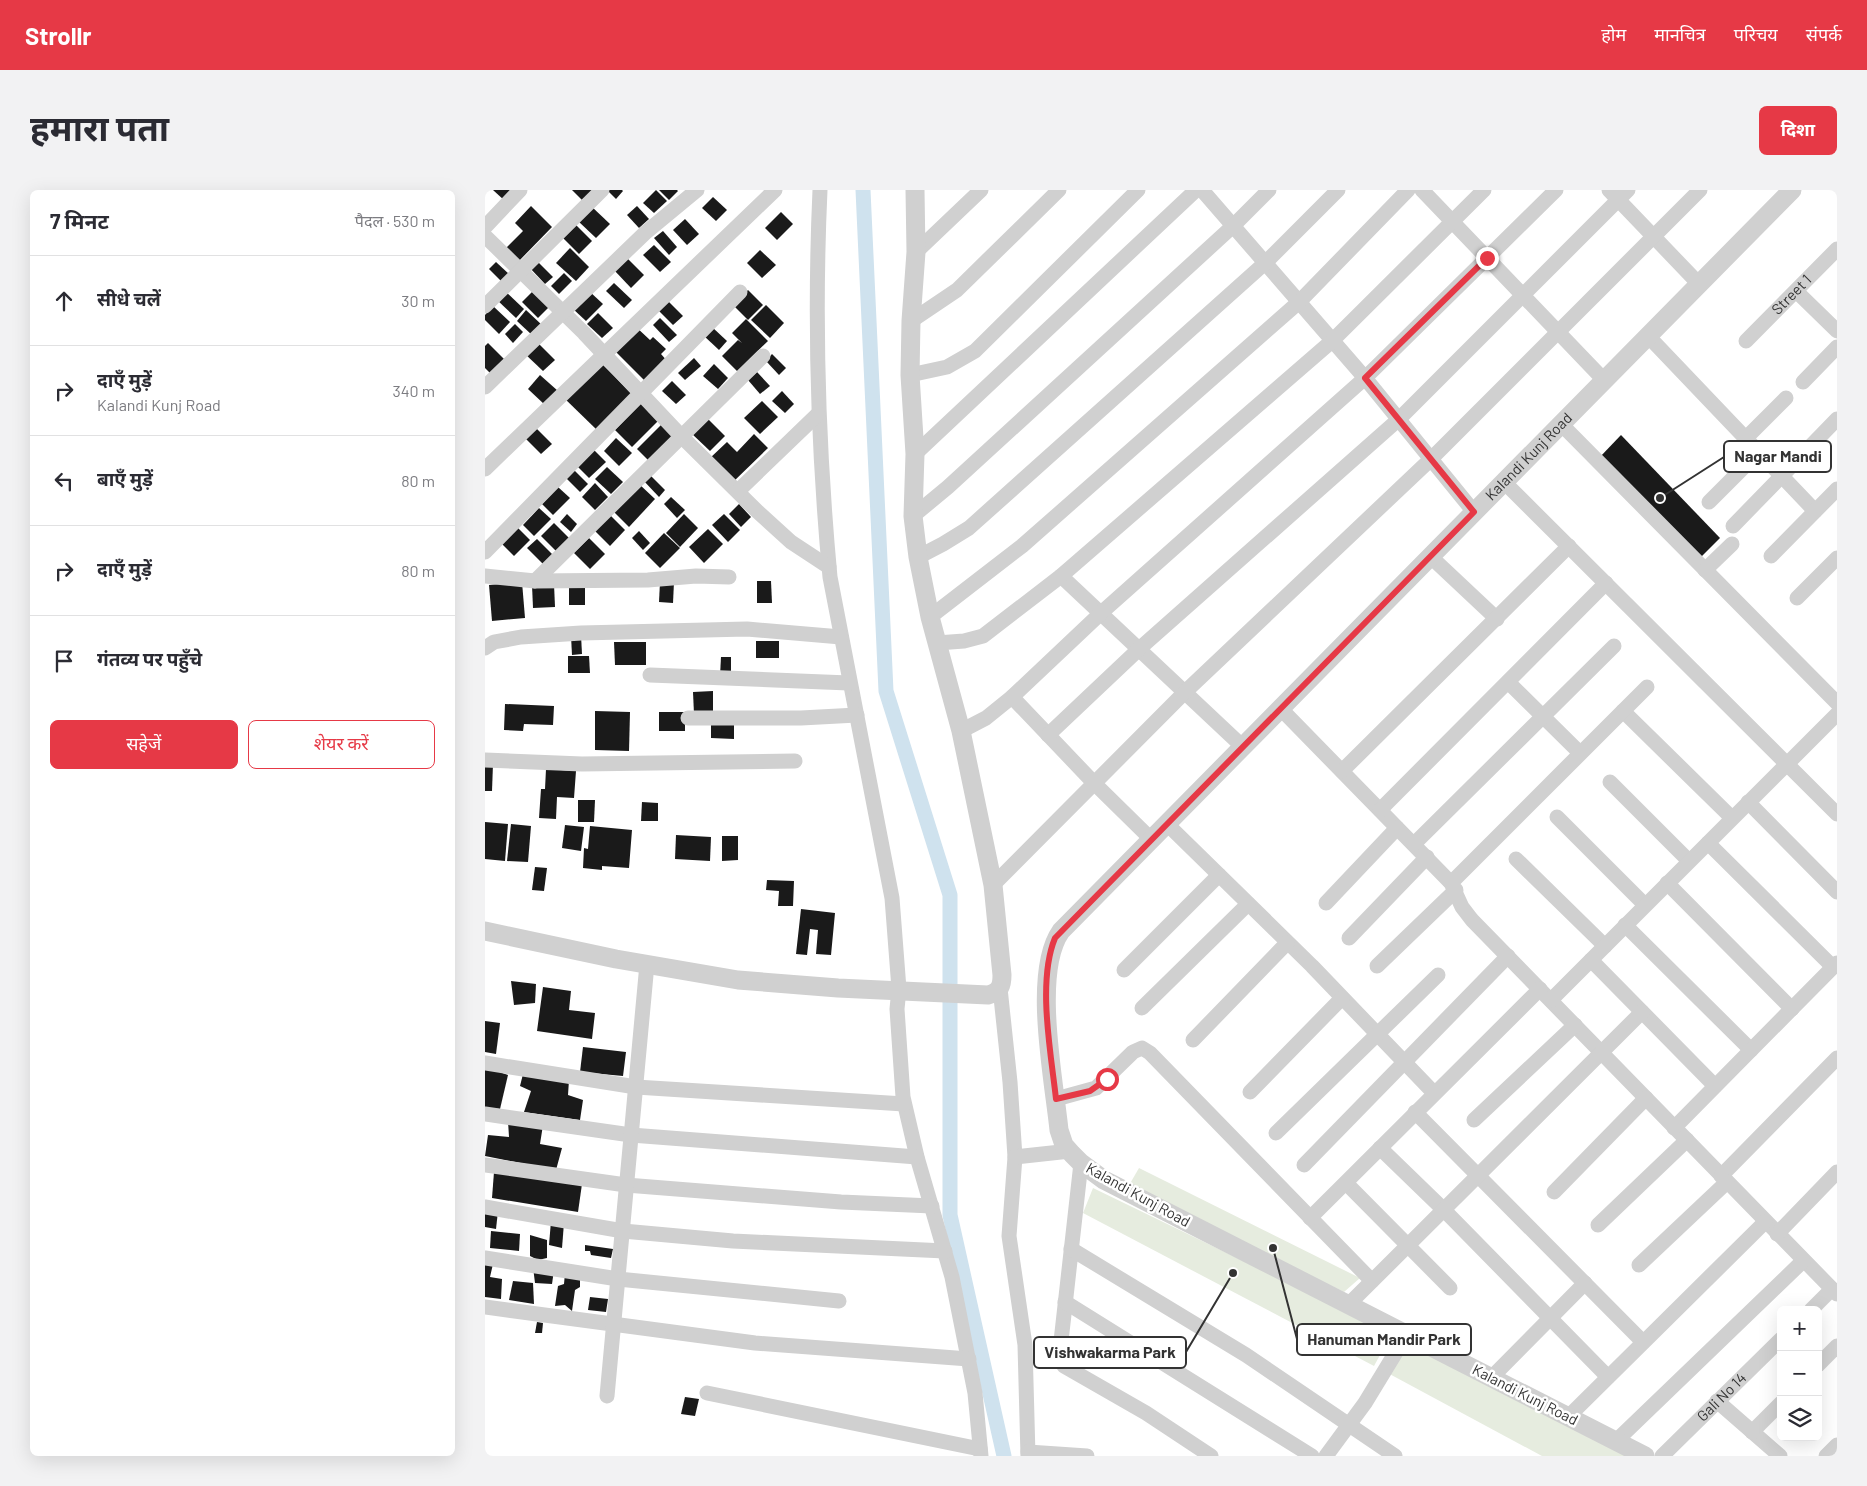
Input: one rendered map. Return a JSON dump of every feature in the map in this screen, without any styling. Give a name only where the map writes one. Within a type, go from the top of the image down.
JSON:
[{"type":"street","points":[[485,228],[520,190]]},
{"type":"street","points":[[485,306],[602,190]]},
{"type":"street","points":[[485,387],[645,233],[697,190]]},
{"type":"street","points":[[485,469],[603,353],[775,190]]},
{"type":"street","points":[[707,1393],[980,1452],[977,1411],[969,1359],[953,1277],[917,1157],[904,1104],[899,1044],[899,989],[891,898],[857,715],[849,683],[829,567],[818,414],[816,322],[821,190]]},
{"type":"street","points":[[915,190],[916,252],[911,321],[910,375],[915,454],[913,516],[918,556],[930,617],[961,731],[993,885],[1002,975],[1000,988],[1011,1082],[1015,1157],[1009,1236],[1025,1345],[1027,1454],[1087,1456]]},
{"type":"street","points":[[916,252],[981,190]]},
{"type":"street","points":[[911,321],[957,290],[1059,190]]},
{"type":"street","points":[[910,375],[947,367],[975,351],[1139,190]]},
{"type":"street","points":[[915,454],[1195,190]]},
{"type":"street","points":[[1202,190],[1365,378],[1474,512]]},
{"type":"street","points":[[913,516],[948,487],[1233,226],[1269,190]]},
{"type":"street","points":[[918,556],[943,544],[969,528],[1265,263],[1338,190]]},
{"type":"street","points":[[930,617],[1022,546],[1299,302],[1408,190]]},
{"type":"street","points":[[1422,190],[1604,380]]},
{"type":"street","points":[[937,643],[964,641],[983,636],[1061,576],[1332,341],[1483,190]]},
{"type":"street","points":[[961,731],[986,718],[1012,697],[1101,613],[1365,378],[1556,190]]},
{"type":"street","points":[[993,885],[1185,692],[1431,459],[1700,190]]},
{"type":"street","name":"Kalandi Kunj Road","points":[[1641,1455],[1104,1180],[1075,1157],[1059,1130],[1047,1021],[1047,963],[1051,949],[1061,931],[1168,825],[1792,190]]},
{"type":"street","points":[[1048,735],[1139,649],[1399,419],[1523,296],[1619,193],[1654,237],[1699,284]]},
{"type":"street","points":[[485,236],[563,312],[681,436],[791,542],[829,567]]},
{"type":"street","name":"Street 1","points":[[1745,341],[1837,249]]},
{"type":"street","points":[[1796,290],[1837,331]]},
{"type":"street","points":[[485,552],[740,292]]},
{"type":"street","points":[[1648,336],[1815,511]]},
{"type":"street","points":[[1803,382],[1837,347]]},
{"type":"street","points":[[535,581],[763,356]]},
{"type":"street","points":[[1746,438],[1786,398]]},
{"type":"street","points":[[738,491],[818,414]]},
{"type":"street","points":[[1733,526],[1837,419]]},
{"type":"street","points":[[1561,424],[1837,702]]},
{"type":"street","points":[[1709,502],[1759,452]]},
{"type":"street","points":[[1504,482],[1837,814]]},
{"type":"street","points":[[1771,556],[1837,489]]},
{"type":"street","points":[[1705,570],[1732,544]]},
{"type":"street","points":[[1342,772],[1569,546]]},
{"type":"street","points":[[1431,557],[1497,619]]},
{"type":"street","points":[[1797,598],[1837,558]]},
{"type":"street","points":[[485,576],[535,581],[647,580],[696,576],[729,577]]},
{"type":"street","points":[[1061,576],[1243,747]]},
{"type":"street","points":[[1380,810],[1606,583]]},
{"type":"street","points":[[485,648],[494,642],[521,637],[581,633],[747,629],[841,637]]},
{"type":"street","points":[[1413,844],[1614,646]]},
{"type":"street","points":[[650,675],[849,683]]},
{"type":"street","points":[[1508,682],[1580,753]]},
{"type":"street","points":[[1377,966],[1580,753],[1647,687]]},
{"type":"street","points":[[1012,697],[1093,783],[1152,840]]},
{"type":"street","points":[[1281,709],[1454,886],[1462,907],[1472,920],[1834,1292],[1816,1306]]},
{"type":"street","points":[[1623,711],[1732,818]]},
{"type":"street","points":[[688,718],[801,718],[857,715]]},
{"type":"street","points":[[1551,1000],[1787,763],[1834,722]]},
{"type":"street","points":[[485,760],[582,764],[795,761]]},
{"type":"street","points":[[1610,782],[1689,861]]},
{"type":"street","points":[[1748,802],[1837,892]]},
{"type":"street","points":[[1557,817],[1645,905]]},
{"type":"street","points":[[1168,825],[1343,998],[1434,1093]]},
{"type":"street","points":[[1326,903],[1397,828]]},
{"type":"street","points":[[1674,1128],[1835,965],[1708,843]]},
{"type":"street","points":[[1349,938],[1427,857]]},
{"type":"street","points":[[1516,859],[1605,946]]},
{"type":"street","points":[[1124,970],[1219,875]]},
{"type":"street","points":[[1667,883],[1792,1009]]},
{"type":"street","points":[[1142,1008],[1248,904]]},
{"type":"street","points":[[1625,925],[1751,1050]]},
{"type":"street","points":[[485,931],[647,964],[738,980],[837,988],[922,990],[988,995],[995,993],[1000,988]]},
{"type":"street","points":[[1193,1040],[1287,943]]},
{"type":"street","points":[[1304,1165],[1508,956]]},
{"type":"street","points":[[1591,960],[1715,1086]]},
{"type":"street","points":[[607,1396],[647,964]]},
{"type":"street","points":[[1276,1133],[1437,975]]},
{"type":"street","points":[[1311,1218],[1540,989]]},
{"type":"street","points":[[1249,1092],[1343,998]]},
{"type":"street","points":[[1348,1305],[1642,1012]]},
{"type":"street","points":[[1474,1120],[1575,1025]]},
{"type":"street","points":[[1056,1099],[1096,1088],[1133,1052],[1142,1048],[1150,1053],[1372,1281]]},
{"type":"street","points":[[1639,1265],[1724,1179],[1837,1058]]},
{"type":"street","points":[[485,1063],[636,1087],[904,1104]]},
{"type":"street","points":[[1554,1192],[1646,1098]]},
{"type":"street","points":[[1415,1112],[1643,1342]]},
{"type":"street","points":[[485,1114],[631,1135],[917,1157]]},
{"type":"street","points":[[1598,1225],[1687,1140]]},
{"type":"street","points":[[1380,1148],[1444,1210],[1608,1377]]},
{"type":"street","points":[[1015,1157],[1075,1157],[1071,1249],[1058,1349],[1059,1358],[1064,1366],[1146,1413],[1211,1456]]},
{"type":"street","points":[[485,1165],[626,1185],[851,1202],[932,1206]]},
{"type":"street","points":[[1777,1234],[1837,1172]]},
{"type":"street","points":[[1346,1183],[1450,1288]]},
{"type":"street","points":[[485,1206],[623,1231],[733,1241],[945,1251]]},
{"type":"street","points":[[1568,1417],[1765,1222]]},
{"type":"street","points":[[1071,1249],[1246,1355],[1395,1456]]},
{"type":"street","points":[[485,1258],[618,1279],[839,1301]]},
{"type":"street","points":[[1616,1441],[1803,1261]]},
{"type":"street","points":[[1491,1378],[1585,1283]]},
{"type":"street","points":[[1065,1302],[1311,1456]]},
{"type":"street","points":[[485,1307],[755,1343],[969,1359]]},
{"type":"street","points":[[1326,1456],[1349,1425],[1407,1334]]},
{"type":"street","name":"Gali No 14","points":[[1662,1456],[1777,1343]]},
{"type":"street","points":[[1822,1361],[1837,1346]]},
{"type":"street","points":[[1717,1401],[1781,1456]]},
{"type":"street","points":[[1752,1432],[1777,1407]]},
{"type":"street","points":[[1827,1456],[1837,1445]]},
{"type":"shaded area","points":[[1139,1168],[1360,1278],[1344,1292],[1128,1187]]},
{"type":"shaded area","points":[[1093,1188],[1392,1333],[1374,1366],[1083,1213]]},
{"type":"shaded area","points":[[1402,1337],[1631,1456],[1542,1456],[1384,1371]]},
{"type":"building","points":[[493,190],[515,190],[505,201]]},
{"type":"building","points":[[572,190],[593,190],[583,201]]},
{"type":"building","points":[[607,190],[622,190],[623,191],[616,199]]},
{"type":"building","points":[[656,190],[667,201],[654,213],[643,203]]},
{"type":"building","points":[[659,190],[677,190],[678,191],[669,200]]},
{"type":"building","points":[[713,197],[727,210],[716,221],[702,208]]},
{"type":"building","points":[[531,206],[552,227],[517,263],[504,250],[523,231],[515,223]]},
{"type":"building","points":[[591,206],[610,224],[596,238],[578,221]]},
{"type":"building","points":[[637,206],[649,219],[639,228],[627,215]]},
{"type":"building","points":[[781,212],[793,224],[777,240],[765,228]]},
{"type":"building","points":[[685,219],[699,234],[687,245],[673,230]]},
{"type":"building","points":[[574,223],[592,241],[579,254],[561,236]]},
{"type":"building","points":[[663,231],[677,247],[669,255],[654,238]]},
{"type":"building","points":[[654,245],[671,262],[660,272],[643,255]]},
{"type":"building","points":[[570,248],[589,267],[576,281],[556,263]]},
{"type":"building","points":[[760,250],[776,265],[762,278],[747,263]]},
{"type":"building","points":[[627,258],[644,275],[631,288],[614,270]]},
{"type":"building","points":[[536,260],[553,277],[545,284],[529,267]]},
{"type":"building","points":[[496,262],[511,276],[504,284],[489,269]]},
{"type":"building","points":[[564,273],[572,281],[559,294],[551,286]]},
{"type":"building","points":[[614,283],[632,300],[624,308],[606,291]]},
{"type":"building","points":[[536,288],[552,304],[538,318],[522,302]]},
{"type":"building","points":[[504,290],[524,309],[516,318],[496,299]]},
{"type":"building","points":[[748,290],[763,305],[748,320],[733,305]]},
{"type":"building","points":[[589,291],[603,304],[586,321],[572,308]]},
{"type":"building","points":[[666,299],[683,316],[673,325],[656,308]]},
{"type":"building","points":[[766,305],[784,323],[770,338],[751,320]]},
{"type":"building","points":[[493,306],[510,322],[499,334],[485,320],[485,315]]},
{"type":"building","points":[[526,310],[543,326],[533,336],[517,321]]},
{"type":"building","points":[[598,313],[613,328],[602,338],[587,324]]},
{"type":"building","points":[[660,318],[677,335],[669,342],[653,325]]},
{"type":"building","points":[[746,319],[768,341],[737,371],[722,356],[738,340],[742,343],[732,333]]},
{"type":"building","points":[[515,324],[523,332],[513,343],[505,334]]},
{"type":"building","points":[[635,326],[650,340],[653,337],[666,349],[661,354],[668,362],[647,383],[613,349]]},
{"type":"building","points":[[712,327],[727,341],[719,350],[703,335]]},
{"type":"building","points":[[536,341],[555,360],[543,371],[524,353]]},
{"type":"building","points":[[488,343],[504,359],[490,373],[485,368],[485,346]]},
{"type":"building","points":[[772,354],[786,368],[779,375],[766,361]]},
{"type":"building","points":[[694,358],[701,366],[685,380],[678,373]]},
{"type":"building","points":[[599,361],[633,395],[598,431],[562,396]]},
{"type":"building","points":[[714,364],[728,378],[718,389],[703,376]]},
{"type":"building","points":[[757,372],[770,386],[760,394],[748,380]]},
{"type":"building","points":[[540,375],[558,391],[545,405],[528,389]]},
{"type":"building","points":[[672,381],[686,395],[676,404],[662,391]]},
{"type":"building","points":[[782,391],[794,404],[785,413],[772,401]]},
{"type":"building","points":[[762,401],[778,417],[760,434],[744,418]]},
{"type":"building","points":[[643,402],[660,419],[632,447],[615,430]]},
{"type":"building","points":[[706,417],[725,436],[710,451],[690,432]]},
{"type":"building","points":[[663,423],[674,434],[649,461],[637,449]]},
{"type":"building","points":[[536,428],[552,444],[541,454],[526,439]]},
{"type":"building","points":[[754,434],[768,448],[733,482],[709,459],[727,442],[737,452]]},
{"type":"building","points":[[1621,435],[1720,538],[1699,559],[1599,458]]},
{"type":"building","points":[[616,438],[632,453],[619,466],[604,451]]},
{"type":"building","points":[[593,449],[606,462],[589,478],[577,466]]},
{"type":"building","points":[[607,467],[623,482],[611,494],[595,479]]},
{"type":"building","points":[[574,470],[588,484],[580,492],[566,478]]},
{"type":"building","points":[[648,473],[665,490],[659,497],[642,479]]},
{"type":"building","points":[[595,483],[608,497],[595,510],[582,497]]},
{"type":"building","points":[[638,483],[655,499],[629,527],[612,510]]},
{"type":"building","points":[[558,487],[570,498],[553,515],[542,504]]},
{"type":"building","points":[[671,497],[685,510],[677,518],[664,504]]},
{"type":"building","points":[[739,504],[751,517],[741,527],[729,514]]},
{"type":"building","points":[[539,508],[551,519],[534,536],[523,525]]},
{"type":"building","points":[[608,513],[625,530],[610,546],[593,529]]},
{"type":"building","points":[[567,514],[577,524],[571,532],[560,522]]},
{"type":"building","points":[[684,514],[698,528],[680,547],[666,533]]},
{"type":"building","points":[[724,514],[740,530],[728,542],[712,525]]},
{"type":"building","points":[[554,523],[569,538],[556,551],[541,536]]},
{"type":"building","points":[[517,527],[530,540],[514,556],[502,544]]},
{"type":"building","points":[[708,529],[723,544],[704,563],[689,547]]},
{"type":"building","points":[[639,531],[650,543],[643,550],[632,538]]},
{"type":"building","points":[[664,533],[680,548],[660,568],[645,553]]},
{"type":"building","points":[[589,538],[605,554],[590,569],[574,553]]},
{"type":"building","points":[[537,539],[553,555],[544,565],[527,548]]},
{"type":"building","points":[[757,581],[771,581],[772,603],[757,603]]},
{"type":"building","points":[[522,582],[525,618],[492,621],[489,585]]},
{"type":"building","points":[[660,582],[674,582],[673,603],[659,602]]},
{"type":"building","points":[[554,584],[555,607],[533,608],[532,585]]},
{"type":"building","points":[[569,584],[585,584],[585,605],[569,605]]},
{"type":"building","points":[[581,635],[582,654],[572,655],[571,636]]},
{"type":"building","points":[[756,641],[779,641],[779,658],[756,658]]},
{"type":"building","points":[[614,642],[646,642],[646,665],[615,665]]},
{"type":"building","points":[[568,656],[589,656],[590,673],[568,673]]},
{"type":"building","points":[[721,657],[731,657],[731,676],[720,676]]},
{"type":"building","points":[[713,691],[713,713],[694,714],[693,692]]},
{"type":"building","points":[[505,704],[554,706],[553,725],[524,724],[523,731],[504,730]]},
{"type":"building","points":[[595,711],[630,712],[629,751],[595,750]]},
{"type":"building","points":[[659,712],[685,712],[685,731],[659,731]]},
{"type":"building","points":[[711,719],[734,719],[734,739],[711,738]]},
{"type":"building","points":[[485,764],[493,764],[492,791],[485,791]]},
{"type":"building","points":[[546,769],[576,771],[574,798],[557,797],[556,819],[539,818],[541,789],[545,789]]},
{"type":"building","points":[[578,800],[595,800],[594,822],[578,822]]},
{"type":"building","points":[[642,802],[658,803],[658,821],[641,821]]},
{"type":"building","points":[[485,822],[508,824],[505,861],[485,859]]},
{"type":"building","points":[[511,824],[531,826],[528,862],[507,861]]},
{"type":"building","points":[[565,825],[584,827],[581,851],[562,848]]},
{"type":"building","points":[[590,826],[632,830],[629,868],[602,866],[602,870],[583,868],[584,848],[588,849]]},
{"type":"building","points":[[676,835],[711,837],[710,861],[675,859]]},
{"type":"building","points":[[722,836],[738,836],[738,860],[722,861]]},
{"type":"building","points":[[535,867],[547,868],[544,891],[532,890]]},
{"type":"building","points":[[767,880],[794,881],[793,906],[778,906],[779,891],[766,890]]},
{"type":"building","points":[[801,909],[835,913],[831,955],[816,954],[818,930],[810,929],[807,955],[796,954]]},
{"type":"building","points":[[511,981],[536,984],[535,1003],[514,1005]]},
{"type":"building","points":[[543,987],[571,991],[569,1010],[595,1013],[592,1039],[537,1031]]},
{"type":"building","points":[[485,1021],[500,1023],[496,1054],[485,1052]]},
{"type":"building","points":[[583,1047],[626,1052],[623,1076],[580,1072]]},
{"type":"building","points":[[485,1067],[508,1075],[500,1109],[485,1108]]},
{"type":"building","points":[[523,1074],[569,1080],[568,1095],[583,1100],[580,1120],[524,1112],[531,1091],[520,1086]]},
{"type":"building","points":[[508,1121],[543,1125],[540,1144],[562,1148],[556,1170],[485,1156],[488,1135],[509,1137]]},
{"type":"building","points":[[494,1172],[582,1184],[578,1212],[492,1198]]},
{"type":"building","points":[[485,1209],[498,1211],[496,1229],[485,1227]]},
{"type":"building","points":[[551,1221],[564,1223],[562,1248],[549,1245]]},
{"type":"building","points":[[491,1231],[520,1234],[519,1251],[490,1248]]},
{"type":"building","points":[[530,1235],[547,1240],[547,1258],[538,1260],[530,1256]]},
{"type":"building","points":[[585,1245],[613,1249],[611,1258],[591,1255],[590,1251],[585,1251]]},
{"type":"building","points":[[485,1263],[493,1264],[490,1277],[502,1279],[501,1299],[485,1297]]},
{"type":"building","points":[[533,1267],[554,1270],[552,1284],[535,1283]]},
{"type":"building","points":[[565,1273],[580,1277],[580,1287],[575,1290],[572,1311],[565,1305],[555,1306],[558,1286],[564,1284]]},
{"type":"building","points":[[513,1281],[533,1283],[534,1304],[509,1300]]},
{"type":"building","points":[[590,1297],[608,1299],[606,1312],[588,1310]]},
{"type":"building","points":[[537,1322],[543,1323],[542,1333],[535,1333]]},
{"type":"building","points":[[685,1397],[699,1399],[695,1416],[681,1414]]},
{"type":"waterway","points":[[863,190],[886,691],[950,895],[950,1215],[1004,1456]]},
{"type":"place","name":"Nagar Mandi","points":[[1660,498]]},
{"type":"place","name":"Hanuman Mandir Park","points":[[1273,1248]]},
{"type":"place","name":"Vishwakarma Park","points":[[1233,1273]]},
{"type":"route","points":[[1107,1079],[1090,1091],[1056,1099],[1047,1021],[1047,963],[1055,938],[1474,512],[1365,378],[1487,258]]}]
